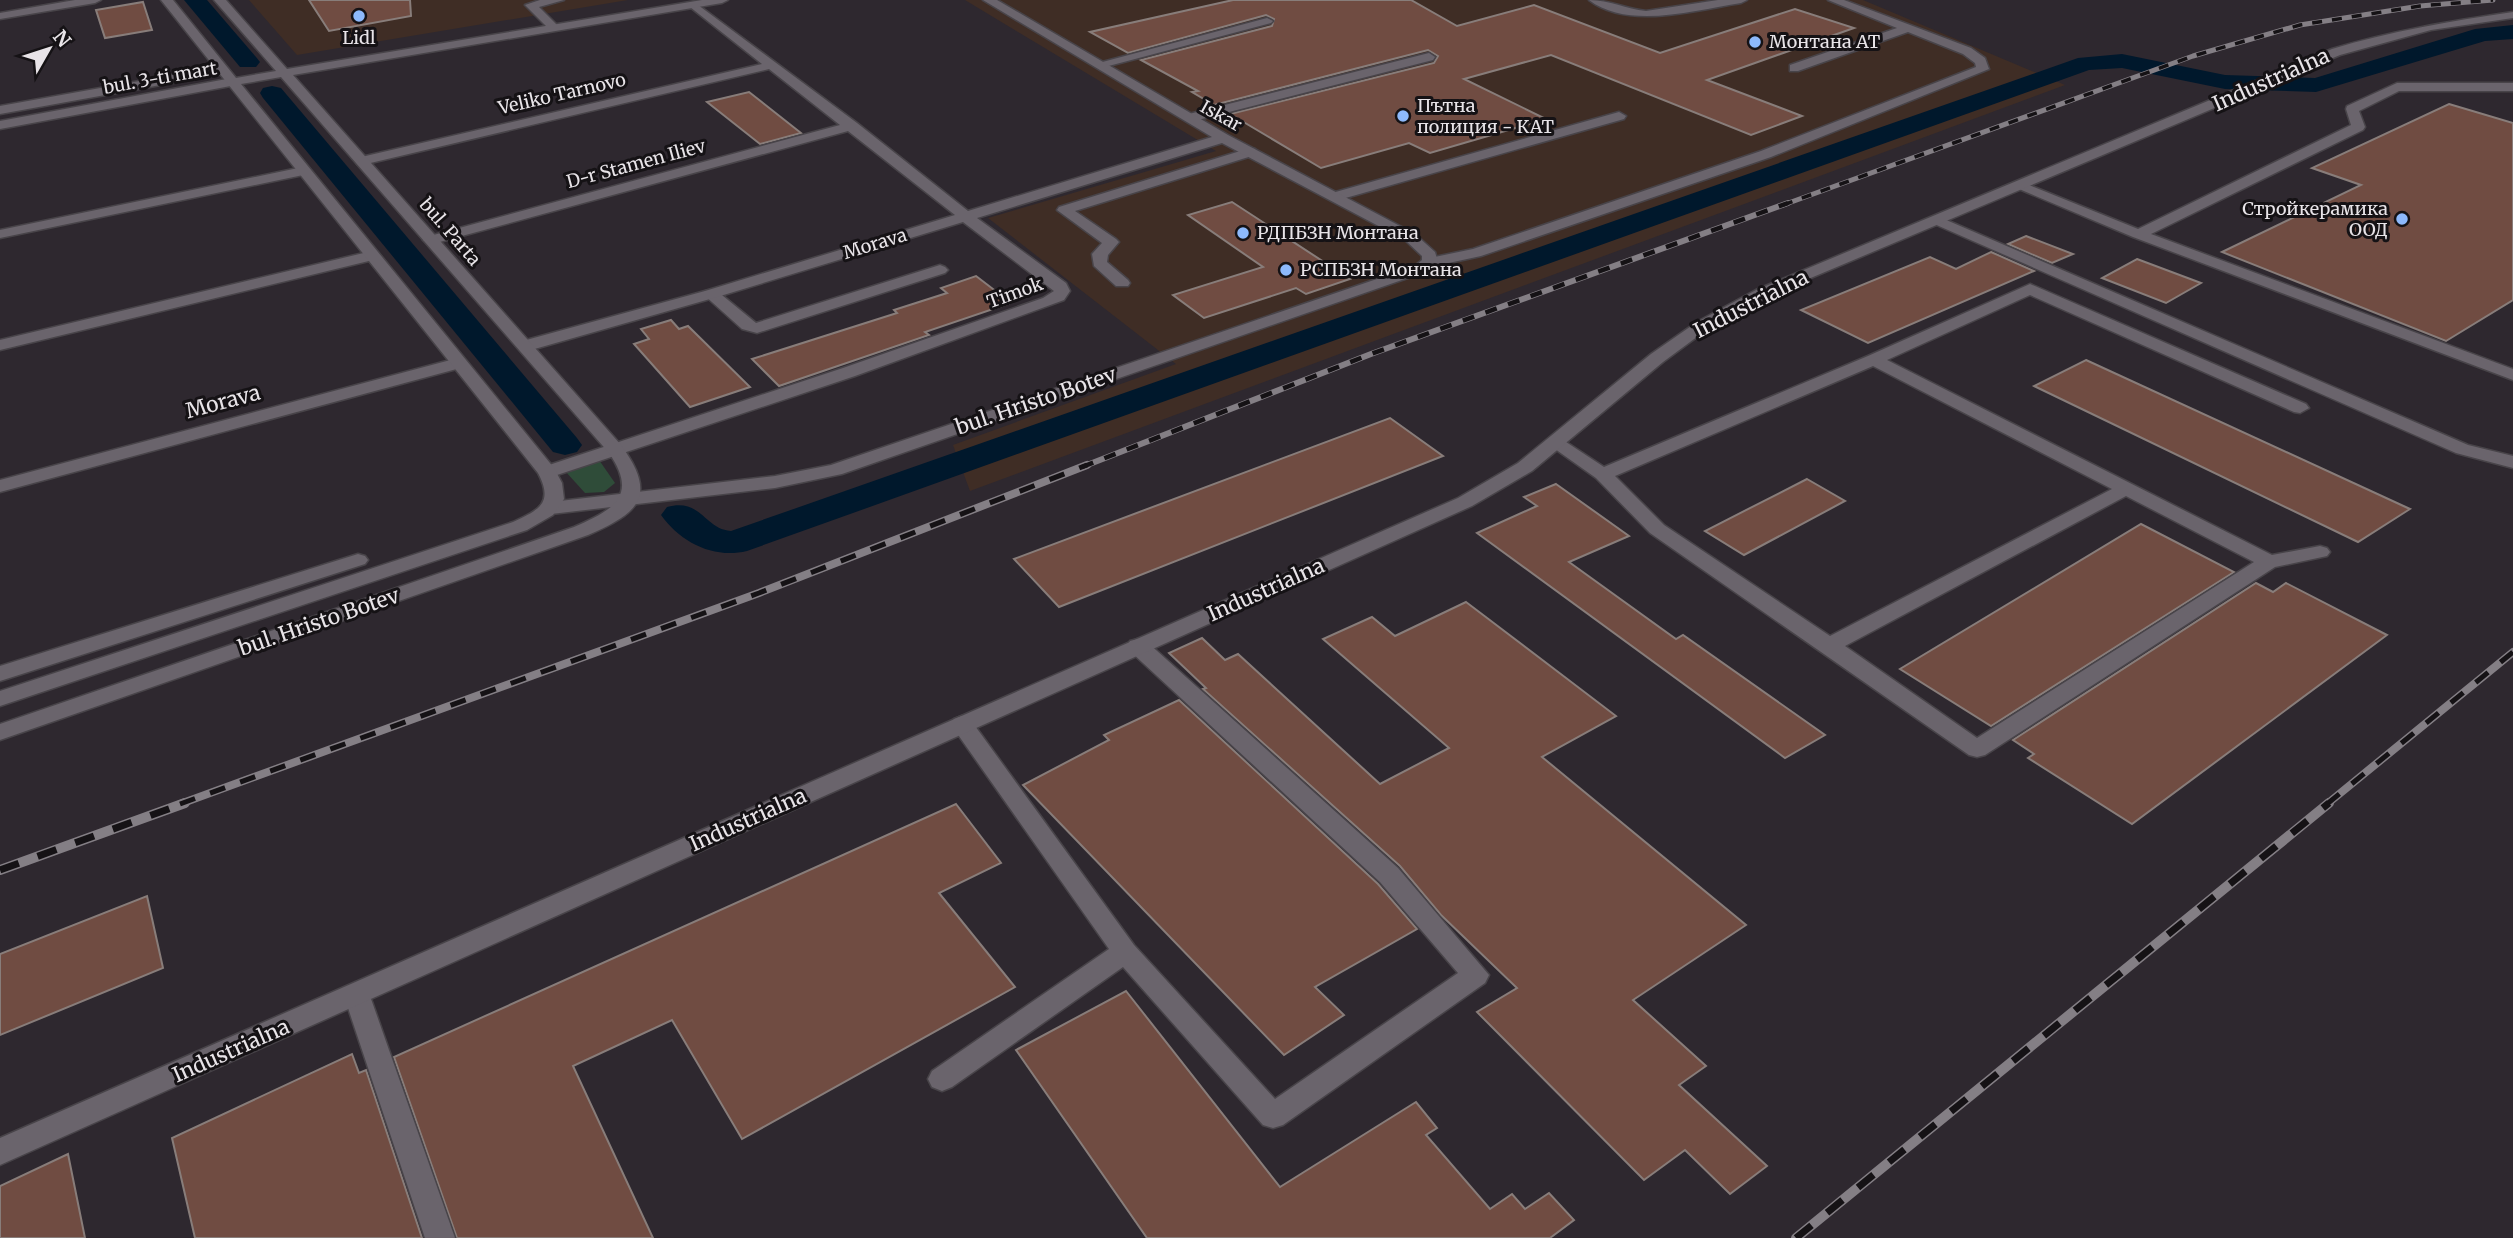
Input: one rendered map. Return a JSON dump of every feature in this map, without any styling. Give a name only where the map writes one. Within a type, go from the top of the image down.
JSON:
[{"type":"street","points":[[0,16],[95,0]]},
{"type":"street","points":[[167,0],[547,472],[554,484],[556,496],[551,508]]},
{"type":"street","name":"bul. Parta","points":[[220,0],[615,449],[632,475],[634,482],[631,498]]},
{"type":"street","points":[[554,28],[531,5],[558,0]]},
{"type":"street","name":"bul. 3-ti mart","points":[[0,125],[227,76],[285,73],[722,0]]},
{"type":"street","name":"Iskar","points":[[990,0],[1223,138],[1337,196],[1421,245],[1430,255],[1430,262]]},
{"type":"street","points":[[1595,0],[1633,13],[1646,14],[1741,0]]},
{"type":"street","points":[[1834,0],[1909,28]]},
{"type":"street","name":"Timok","points":[[615,449],[862,368],[1049,301],[1061,294],[1060,286],[965,216],[694,5]]},
{"type":"street","name":"Industrialna","points":[[0,1152],[357,996],[1465,502],[1525,467],[1557,444],[1657,358],[1703,325],[1762,293],[2336,52],[2377,38],[2513,15]]},
{"type":"street","points":[[1101,64],[1267,21]]},
{"type":"street","points":[[1794,68],[1909,28]]},
{"type":"street","name":"bul. Hristo Botev","points":[[0,699],[260,602],[520,526],[551,508],[775,482],[835,470],[1407,274],[1430,262],[1476,253],[1766,154],[1983,69],[1982,61],[1967,51],[1909,28]]},
{"type":"street","points":[[1190,118],[1429,57]]},
{"type":"street","name":"Veliko Tarnovo","points":[[362,161],[772,65]]},
{"type":"street","points":[[0,110],[227,76]]},
{"type":"street","points":[[2138,234],[2358,127],[2352,108],[2397,87],[2513,88]]},
{"type":"street","points":[[1337,196],[1619,116]]},
{"type":"street","name":"D-r Stamen Iliev","points":[[431,240],[852,126]]},
{"type":"street","name":"Morava","points":[[525,346],[711,293],[1223,138]]},
{"type":"street","points":[[1122,283],[1099,264],[1100,254],[1111,242],[1064,210],[1250,152]]},
{"type":"street","points":[[0,234],[303,171]]},
{"type":"street","points":[[2020,186],[2138,234],[2513,375]]},
{"type":"street","points":[[1937,220],[2462,449],[2513,463]]},
{"type":"street","points":[[0,345],[372,256]]},
{"type":"street","points":[[711,293],[748,326],[757,328],[940,270]]},
{"type":"street","points":[[1603,474],[1874,360],[2030,289],[2300,408]]},
{"type":"street","points":[[1874,360],[2269,562]]},
{"type":"street","name":"Morava","points":[[0,486],[458,363]]},
{"type":"street","points":[[1557,444],[1603,474],[1657,529],[1977,749],[2269,562],[2320,552]]},
{"type":"street","points":[[547,472],[615,449]]},
{"type":"street","points":[[1829,645],[2126,489]]},
{"type":"street","name":"bul. Hristo Botev","points":[[0,732],[581,531],[612,515],[631,498]]},
{"type":"street","points":[[0,674],[260,602],[358,560]]},
{"type":"street","points":[[962,724],[1125,952],[1273,1116],[1476,975],[1389,875],[1138,646]]},
{"type":"street","points":[[942,1079],[1125,952]]},
{"type":"street","points":[[357,996],[440,1238]]},
{"type":"shaded area","points":[[249,0],[628,0],[297,55]]},
{"type":"shaded area","points":[[965,0],[1863,0],[2065,85],[970,491],[953,445],[1176,364],[988,218],[1216,151]]},
{"type":"green space","points":[[599,460],[615,483],[604,492],[585,493],[566,472]]},
{"type":"building","name":"Lidl","points":[[309,0],[410,0],[411,16],[329,31]]},
{"type":"building","points":[[1233,0],[1411,0],[1457,26],[1534,5],[1660,53],[1795,9],[1854,28],[1707,80],[1802,116],[1751,135],[1551,55],[1464,79],[1546,119],[1430,153],[1409,143],[1321,168],[1230,114],[1434,63],[1438,56],[1428,50],[1214,105],[1192,92],[1198,91],[1141,60],[1272,26],[1274,19],[1266,15],[1128,53],[1090,32]]},
{"type":"building","points":[[143,2],[152,30],[105,38],[96,10]]},
{"type":"building","points":[[749,92],[801,133],[760,144],[707,102]]},
{"type":"building","name":"Стройкерамика ООД","points":[[2449,104],[2513,123],[2513,300],[2446,341],[2222,252],[2361,185],[2312,168]]},
{"type":"building","points":[[1232,202],[1350,279],[1306,294],[1296,288],[1204,318],[1173,295],[1263,267],[1188,215]]},
{"type":"building","points":[[2026,236],[2073,254],[2052,263],[2008,244]]},
{"type":"building","points":[[1991,252],[2034,271],[1868,343],[1801,310],[1930,257],[1956,269]]},
{"type":"building","points":[[2137,259],[2201,283],[2166,303],[2102,278]]},
{"type":"building","points":[[976,276],[1006,299],[1002,300],[1008,304],[925,332],[929,335],[779,386],[752,359],[897,313],[894,310],[947,293],[941,288]]},
{"type":"building","points":[[671,320],[679,329],[688,326],[750,387],[690,407],[634,344],[649,339],[641,329]]},
{"type":"building","points":[[2086,360],[2410,509],[2358,542],[2034,386]]},
{"type":"building","points":[[1390,418],[1443,456],[1059,607],[1014,559]]},
{"type":"building","points":[[1807,479],[1845,501],[1744,555],[1705,531]]},
{"type":"building","points":[[1556,484],[1629,536],[1569,562],[1676,639],[1683,635],[1825,735],[1785,758],[1477,533],[1537,506],[1524,497]]},
{"type":"building","points":[[2141,524],[2234,572],[1991,726],[1900,669]]},
{"type":"building","points":[[2256,583],[2273,592],[2286,583],[2387,635],[2132,824],[2028,758],[2034,754],[2013,740]]},
{"type":"building","points":[[1466,602],[1616,716],[1542,757],[1746,925],[1633,1000],[1706,1066],[1679,1085],[1767,1166],[1730,1194],[1685,1150],[1644,1180],[1477,1012],[1517,988],[1441,915],[1400,866],[1203,689],[1206,688],[1169,653],[1202,638],[1225,660],[1238,654],[1380,784],[1449,748],[1323,639],[1372,617],[1395,636]]},
{"type":"building","points":[[1179,700],[1378,884],[1417,929],[1315,987],[1344,1015],[1284,1055],[1023,785],[1109,740],[1104,735]]},
{"type":"building","points":[[956,804],[1001,863],[939,893],[1015,987],[742,1139],[672,1020],[573,1066],[653,1238],[457,1238],[394,1057]]},
{"type":"building","points":[[147,896],[163,968],[0,1035],[0,954]]},
{"type":"building","points":[[1126,991],[1280,1187],[1416,1102],[1437,1128],[1426,1135],[1490,1209],[1512,1194],[1525,1209],[1549,1193],[1574,1220],[1550,1238],[1147,1238],[1016,1050]]},
{"type":"building","points":[[352,1054],[359,1073],[366,1070],[422,1238],[195,1238],[172,1138]]},
{"type":"building","points":[[68,1154],[85,1238],[0,1238],[0,1186]]},
{"type":"waterway","points":[[195,0],[248,62]]},
{"type":"waterway","points":[[680,515],[714,541],[734,543],[2086,63],[2122,61],[2225,82],[2316,85],[2483,34],[2513,32]]},
{"type":"waterway","points":[[272,93],[565,445]]},
{"type":"railway","points":[[1783,205],[2193,56],[2300,25],[2420,6],[2493,0]]},
{"type":"railway","points":[[1082,467],[1371,354],[1788,203]]},
{"type":"railway","points":[[180,804],[759,593],[1087,465]]},
{"type":"railway","points":[[2327,804],[2513,652]]},
{"type":"railway","points":[[0,870],[185,803]]},
{"type":"railway","points":[[1796,1238],[2329,803]]},
{"type":"place","name":"Lidl","points":[[359,16]]},
{"type":"place","name":"Монтана АТ","points":[[1755,42]]},
{"type":"place","name":"Пътна полиция - КАТ","points":[[1403,116]]},
{"type":"place","name":"Стройкерамика ООД","points":[[2402,219]]},
{"type":"place","name":"РДПБЗН Монтана","points":[[1243,233]]},
{"type":"place","name":"РСПБЗН Монтана","points":[[1286,270]]}]
